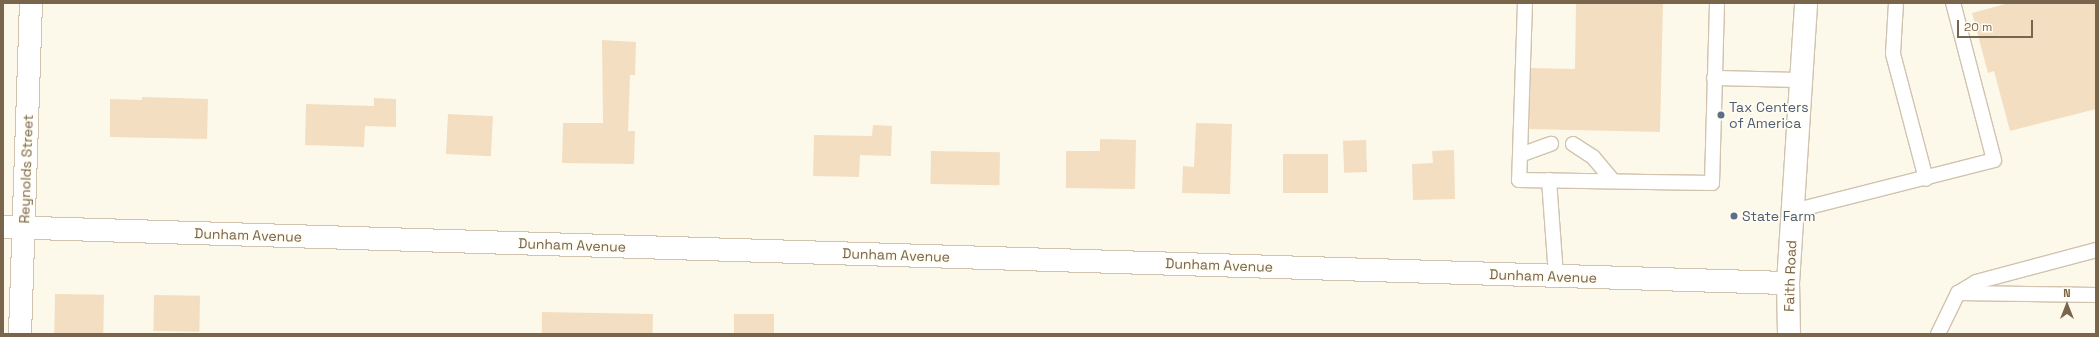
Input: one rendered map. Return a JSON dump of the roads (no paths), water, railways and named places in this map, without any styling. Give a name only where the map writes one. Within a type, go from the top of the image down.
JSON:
[{"type":"street","name":"Reynolds Street","points":[[20,334],[14,227],[31,3]]},
{"type":"street","name":"Faith Road","points":[[1789,334],[1788,283],[1806,3]]},
{"type":"street","name":"Dunham Avenue","points":[[14,227],[1788,283]]},
{"type":"lane","points":[[1524,3],[1519,180],[1712,183],[1717,3]]},
{"type":"lane","points":[[1896,3],[1893,54],[1926,179]]},
{"type":"lane","points":[[1793,211],[1926,179],[1994,160],[1953,3]]},
{"type":"lane","points":[[1714,78],[1801,80]]},
{"type":"lane","points":[[1520,155],[1551,144]]},
{"type":"lane","points":[[1573,144],[1593,156],[1613,181]]},
{"type":"lane","points":[[1549,180],[1556,276]]},
{"type":"lane","points":[[1938,334],[1958,293],[1976,282],[2096,250]]},
{"type":"lane","points":[[1958,293],[2096,295]]},
{"type":"place","name":"Tax Centers of America","points":[[1721,115]]},
{"type":"place","name":"State Farm","points":[[1734,216]]}]
